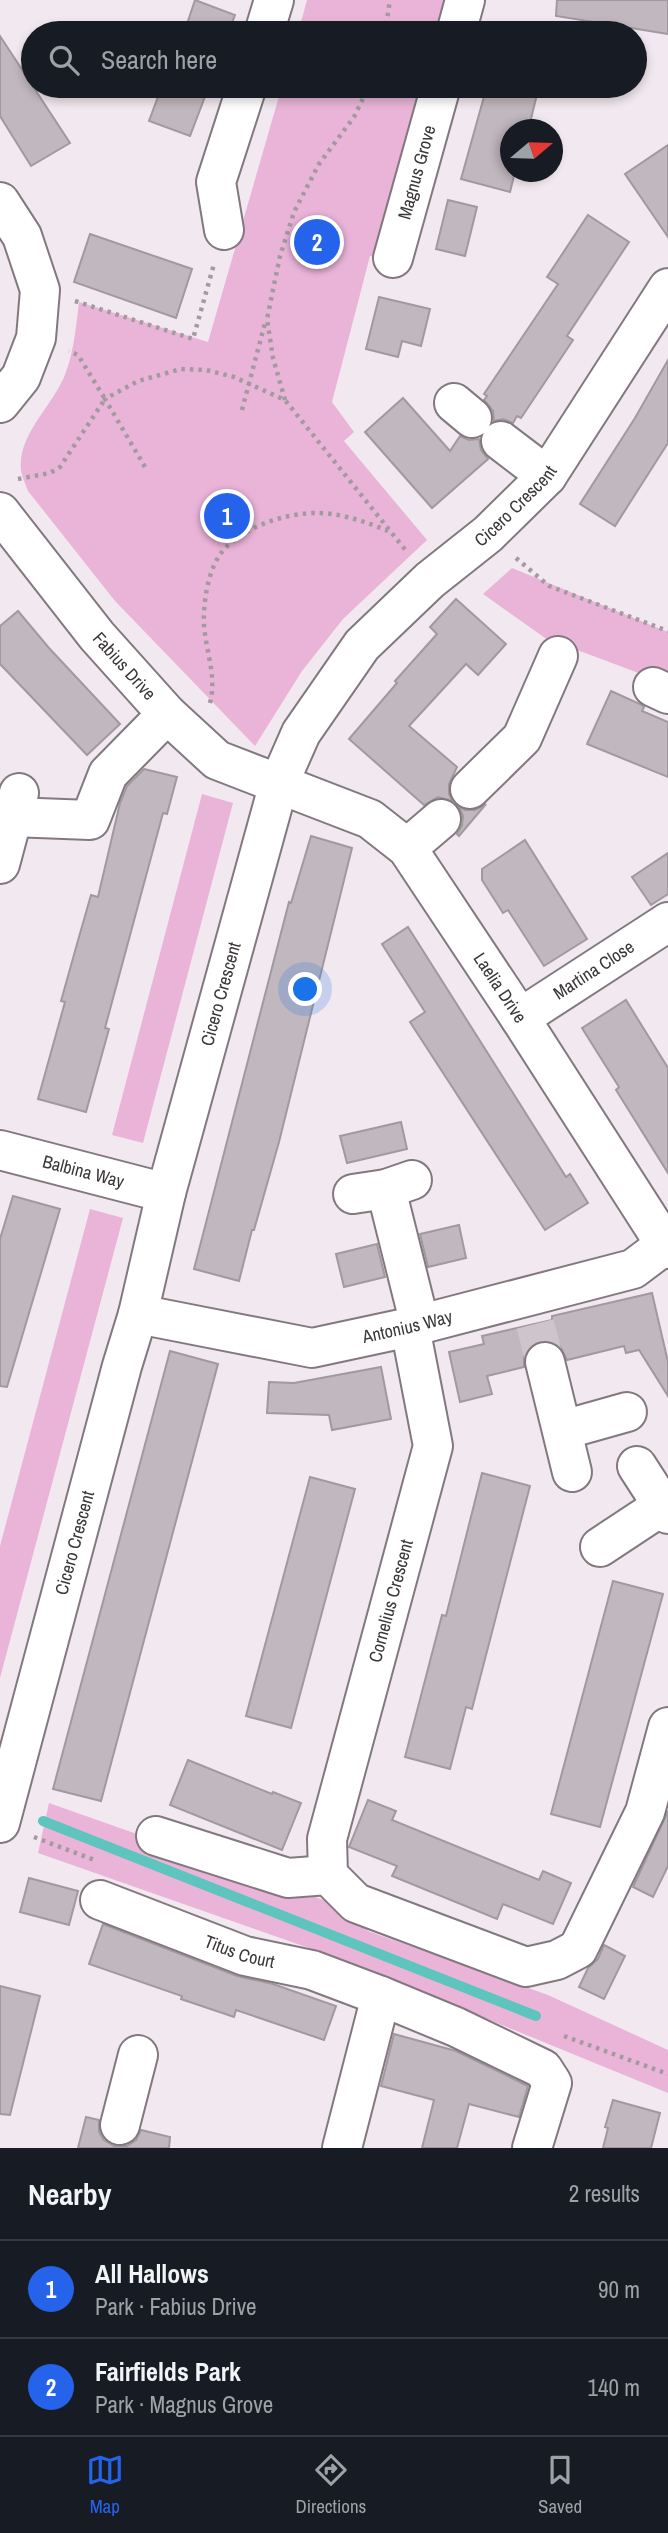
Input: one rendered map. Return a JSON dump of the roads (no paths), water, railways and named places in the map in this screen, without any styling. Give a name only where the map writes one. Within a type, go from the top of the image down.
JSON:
[{"type":"street","points":[[268,21],[274,0]]},
{"type":"street","points":[[459,21],[465,0]]},
{"type":"street","points":[[224,230],[216,182],[243,98]]},
{"type":"street","name":"Magnus Grove","points":[[393,258],[438,98]]},
{"type":"street","points":[[0,202],[22,236],[40,290],[36,338],[21,377],[0,403]]},
{"type":"street","name":"Cicero Crescent","points":[[0,1823],[11,1736],[138,1314],[166,1194],[279,783],[301,733],[362,645],[430,580],[488,534],[547,477],[668,288]]},
{"type":"street","points":[[476,421],[547,477]]},
{"type":"street","name":"Fabius Drive","points":[[6,496],[97,636],[180,726],[217,760],[279,783]]},
{"type":"street","points":[[470,789],[522,738],[558,656]]},
{"type":"street","points":[[0,864],[16,805],[90,820],[108,774],[180,726]]},
{"type":"street","name":"Laelia Drive","points":[[279,783],[370,819],[407,848],[667,1247]]},
{"type":"street","points":[[407,848],[441,820]]},
{"type":"street","name":"Martina Close","points":[[520,1018],[668,922]]},
{"type":"street","name":"Balbina Way","points":[[0,1150],[166,1194]]},
{"type":"street","name":"Cornelius Crescent","points":[[328,1875],[327,1839],[433,1446],[415,1326],[384,1188]]},
{"type":"street","name":"Antonius Way","points":[[138,1314],[312,1348],[415,1326],[532,1311],[633,1269],[667,1247]]},
{"type":"street","points":[[545,1362],[572,1472]]},
{"type":"street","points":[[563,1430],[627,1412]]},
{"type":"street","points":[[600,1547],[665,1510],[637,1466]]},
{"type":"street","points":[[156,1836],[288,1878],[328,1875],[356,1903],[526,1968],[557,1960],[578,1949],[645,1812],[668,1727]]},
{"type":"street","name":"Titus Court","points":[[100,1900],[245,1956],[312,1970],[381,1996],[456,2027],[543,2069],[552,2082],[532,2148]]},
{"type":"street","points":[[342,2148],[381,1996]]},
{"type":"street","points":[[120,2125],[138,2056]]},
{"type":"waterway","points":[[43,1821],[536,2016]]},
{"type":"tunnel","points":[[535,1324],[545,1362]]},
{"type":"place","name":"Fairfields Park","points":[[317,242]]},
{"type":"place","name":"All Hallows","points":[[227,516]]}]
